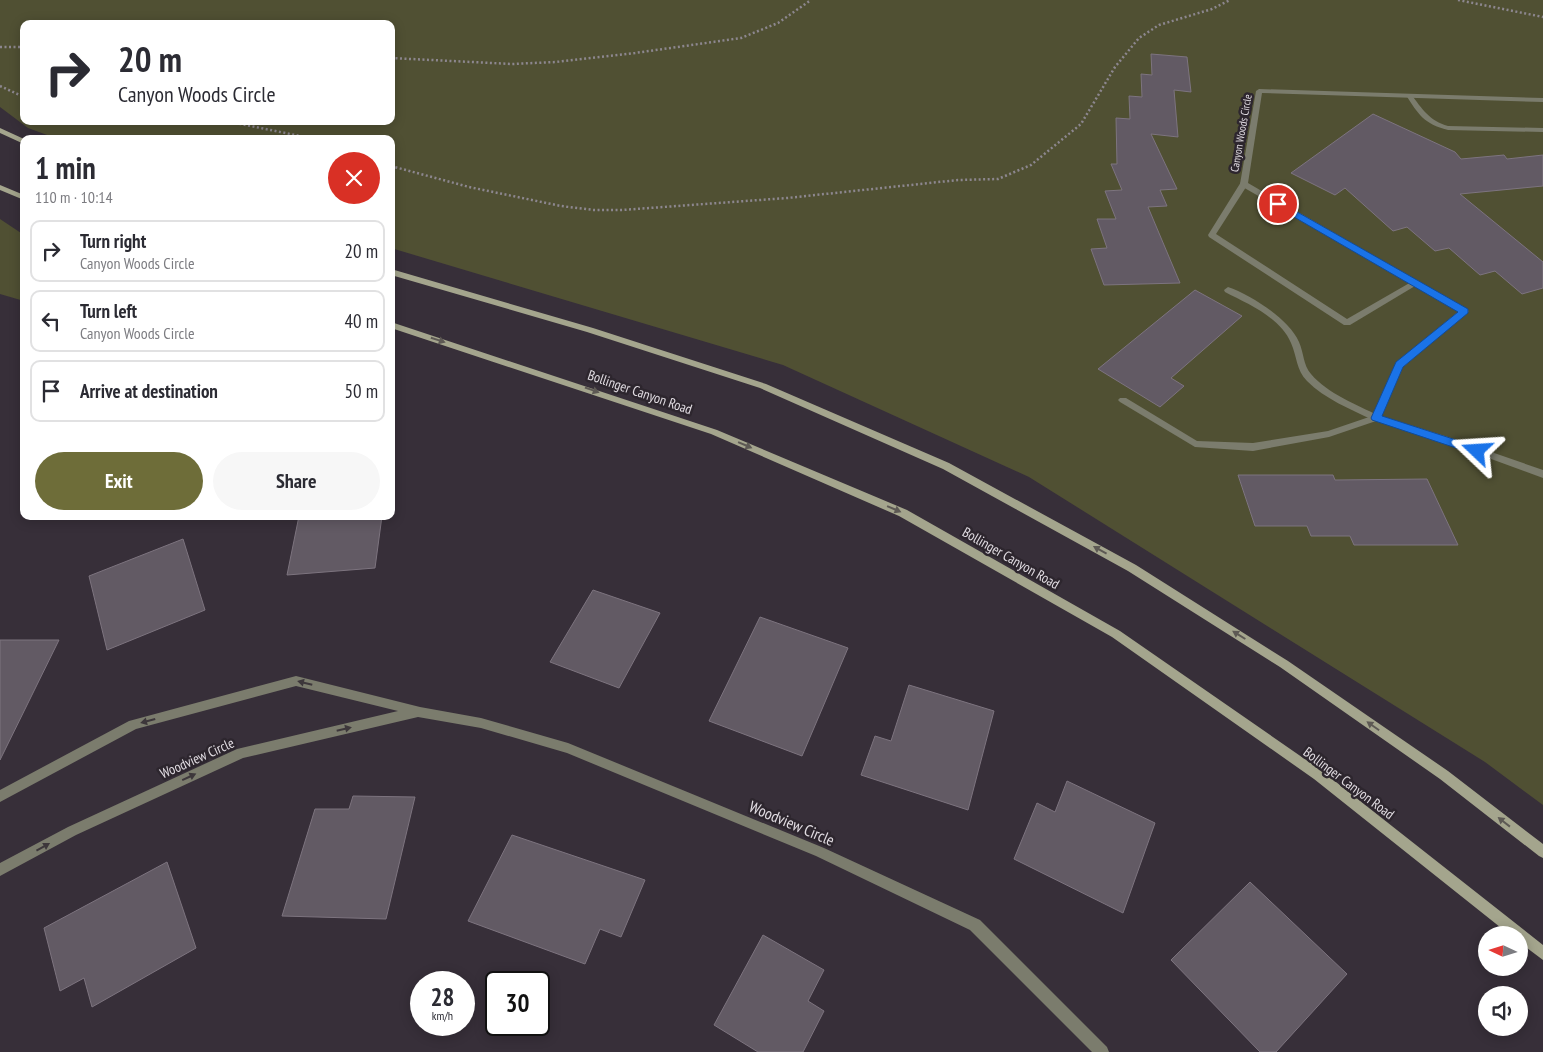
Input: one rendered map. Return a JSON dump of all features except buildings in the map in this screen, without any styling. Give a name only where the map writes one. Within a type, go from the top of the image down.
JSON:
[{"type":"main road","points":[[0,130],[20,140]]},
{"type":"main road","points":[[0,187],[20,196]]},
{"type":"main road","points":[[395,273],[590,330],[763,386],[946,466],[1132,568],[1284,664],[1444,775],[1543,852]]},
{"type":"main road","name":"Bollinger Canyon Road","points":[[395,326],[714,432],[903,512],[1116,634],[1318,775],[1543,953]]},
{"type":"street","name":"Canyon Woods Circle","points":[[1376,418],[1399,365],[1465,311],[1244,184],[1259,91],[1543,100]]},
{"type":"street","points":[[1409,96],[1425,119],[1436,125],[1448,128],[1543,130]]},
{"type":"street","points":[[1244,184],[1212,235],[1347,323],[1416,283]]},
{"type":"street","points":[[1228,290],[1275,316],[1295,342],[1299,362],[1309,378],[1327,391],[1376,418],[1444,439],[1543,474]]},
{"type":"street","points":[[1123,400],[1195,444],[1253,447],[1329,434],[1376,418]]},
{"type":"street","name":"Woodview Circle","points":[[0,796],[133,725],[296,681],[420,712],[481,723],[568,748],[820,852],[975,925],[1102,1052]]},
{"type":"street","name":"Woodview Circle","points":[[0,870],[72,831],[241,753],[420,712]]},
{"type":"path","points":[[395,58],[481,64],[530,64],[588,59],[732,39],[765,31],[783,22],[811,0]]},
{"type":"path","points":[[395,167],[469,187],[562,206],[594,210],[622,210],[787,198],[958,180],[998,179],[1031,165],[1081,124],[1115,67],[1139,38],[1159,24],[1212,9],[1230,0]]},
{"type":"path","points":[[1458,0],[1543,17]]},
{"type":"path","points":[[0,47],[20,47]]},
{"type":"path","points":[[0,86],[20,95]]},
{"type":"path","points":[[253,125],[298,135]]},
{"type":"green space","points":[[0,0],[1543,0],[1543,805],[1485,762],[1029,477],[783,365],[395,249],[395,135],[47,135],[24,125],[395,125],[395,20],[20,20],[20,122],[0,107]]},
{"type":"green space","points":[[0,219],[20,232],[20,300],[0,294]]},
{"type":"route","points":[[1278,204],[1465,311],[1399,365],[1376,418],[1477,451]]}]
